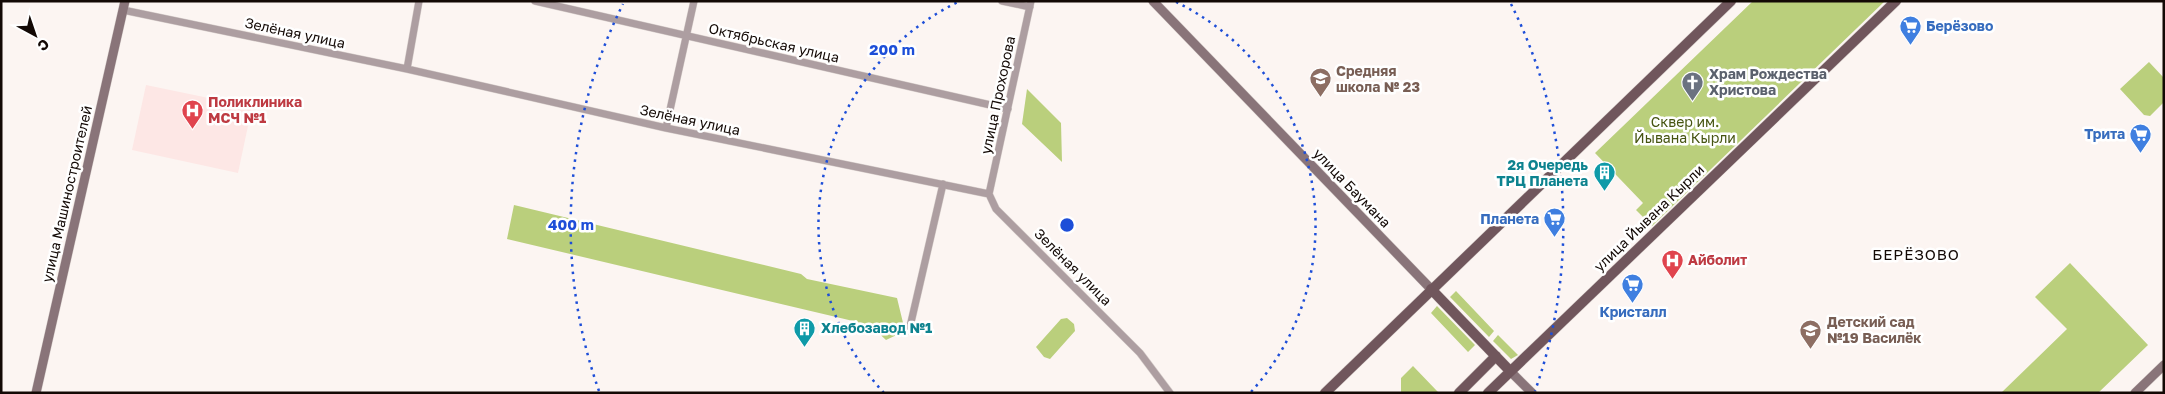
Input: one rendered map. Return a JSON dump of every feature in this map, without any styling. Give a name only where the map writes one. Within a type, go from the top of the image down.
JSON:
[{"type":"main road","points":[[1325,393],[1731,1]]},
{"type":"main road","name":"улица Йывана Кырли","points":[[1488,393],[1896,1]]},
{"type":"main road","name":"улица Баумана","points":[[1431,289],[1510,371]]},
{"type":"main road","points":[[1459,393],[1496,356]]},
{"type":"street","points":[[407,69],[419,1]]},
{"type":"street","name":"Октябрьская улица","points":[[535,1],[1008,109]]},
{"type":"street","points":[[666,128],[694,1]]},
{"type":"street","points":[[1002,1],[1030,4]]},
{"type":"street","name":"улица Баумана","points":[[1153,1],[1431,289]]},
{"type":"street","name":"улица Прохорова","points":[[989,194],[1030,4]]},
{"type":"street","name":"Зелёная улица","points":[[124,5],[666,128],[989,194],[996,209],[1140,353],[1170,393]]},
{"type":"street","name":"улица Машиностроителей","points":[[36,393],[124,5]]},
{"type":"street","points":[[909,331],[943,184]]},
{"type":"street","points":[[2136,393],[2164,365]]},
{"type":"street","name":"улица Баумана","points":[[1510,371],[1532,393]]},
{"type":"shaded area","name":"Поликлиника МСЧ №1","points":[[146,85],[252,107],[238,173],[132,150]]},
{"type":"green space","name":"Сквер им. Йывана Кырли","points":[[1753,1],[1885,1],[1652,226],[1636,210],[1643,203],[1595,153]]},
{"type":"green space","points":[[2149,62],[2164,78],[2164,102],[2150,116],[2144,115],[2120,89]]},
{"type":"green space","points":[[1027,89],[1061,123],[1062,162],[1022,124]]},
{"type":"green space","points":[[514,205],[801,274],[807,279],[897,298],[905,331],[886,340],[870,325],[507,239]]},
{"type":"green space","points":[[2070,263],[2148,345],[2098,393],[2001,393],[2067,329],[2035,297]]},
{"type":"green space","points":[[1456,291],[1494,331],[1489,337],[1450,297]]},
{"type":"green space","points":[[1437,306],[1475,345],[1468,352],[1431,313]]},
{"type":"green space","points":[[1067,318],[1074,324],[1075,331],[1050,359],[1044,357],[1036,347],[1061,319]]},
{"type":"green space","points":[[1498,335],[1518,355],[1511,359],[1493,341]]},
{"type":"green space","points":[[1413,366],[1439,393],[1401,393],[1401,378]]},
{"type":"place","name":"Берёзово","points":[[1910,45]]},
{"type":"place","name":"Средняя школа № 23","points":[[1320,98]]},
{"type":"place","name":"Храм Рождества Христова","points":[[1693,101]]},
{"type":"place","name":"Поликлиника МСЧ №1","points":[[192,129]]},
{"type":"place","name":"Трита","points":[[2141,153]]},
{"type":"place","name":"2я Очередь ТРЦ Планета","points":[[1604,192]]},
{"type":"place","name":"Планета","points":[[1555,238]]},
{"type":"place","name":"Айболит","points":[[1672,279]]},
{"type":"place","name":"Кристалл","points":[[1633,303]]},
{"type":"place","name":"Хлебозавод №1","points":[[805,347]]},
{"type":"place","name":"Детский сад №19 Василёк","points":[[1811,349]]},
{"type":"district","name":"БЕРЁЗОВО","points":[[1916,255]]}]
